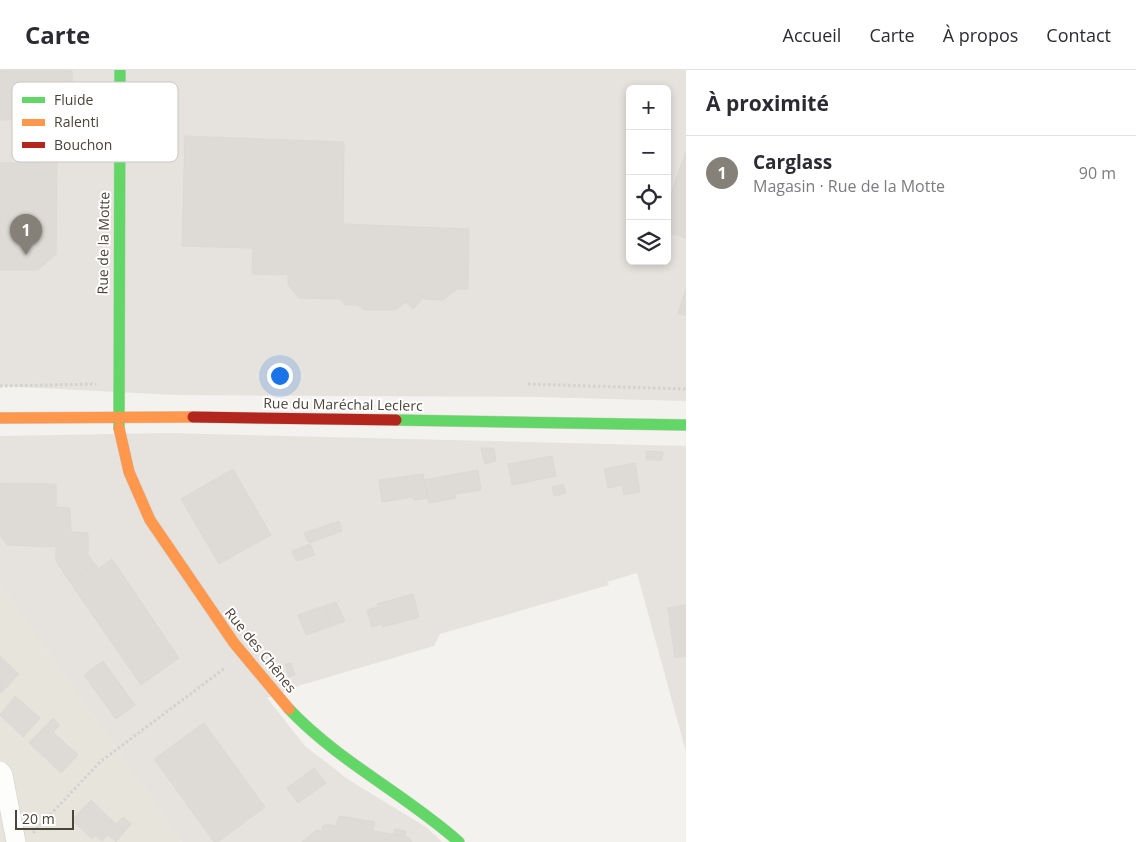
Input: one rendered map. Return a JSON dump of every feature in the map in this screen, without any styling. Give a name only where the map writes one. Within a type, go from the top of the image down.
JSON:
[{"type":"street","name":"Rue de la Motte","points":[[118,416],[119,162]]},
{"type":"street","name":"Rue du Maréchal Leclerc","points":[[0,418],[118,416],[686,425]]},
{"type":"street","name":"Rue des Chênes","points":[[118,416],[120,439],[141,504],[211,611],[244,655],[302,722],[343,757],[402,797],[459,842]]},
{"type":"street","points":[[0,771],[3,775],[23,839]]},
{"type":"path","points":[[0,386],[85,385],[117,382]]},
{"type":"path","points":[[528,384],[686,389]]},
{"type":"path","points":[[23,839],[49,818],[100,762],[244,655]]},
{"type":"shaded area","points":[[0,70],[686,70],[686,401],[534,397],[177,395],[0,386]]},
{"type":"shaded area","points":[[168,433],[686,446],[686,752],[637,573],[607,582],[609,585],[440,634],[434,646],[298,686],[267,698],[305,746],[349,780],[426,827],[442,842],[182,842],[0,584],[0,436]]},
{"type":"shaded area","points":[[0,584],[182,842],[0,842]]},
{"type":"building","points":[[0,70],[72,70],[72,82],[12,82],[12,120],[0,120]]},
{"type":"building","points":[[185,136],[344,142],[343,224],[469,229],[468,289],[457,289],[443,300],[425,299],[420,295],[415,295],[395,310],[364,310],[358,305],[345,305],[341,299],[299,298],[288,285],[288,275],[252,274],[253,248],[182,246]]},
{"type":"building","points":[[686,151],[686,238],[671,233],[671,194]]},
{"type":"building","points":[[57,162],[56,254],[38,270],[0,270],[0,163]]},
{"type":"building","points":[[686,289],[686,316],[678,313]]},
{"type":"building","points":[[415,295],[424,297],[413,309],[406,302]]},
{"type":"building","points":[[481,448],[494,448],[496,461],[485,464]]},
{"type":"building","points":[[646,451],[663,452],[662,460],[646,460]]},
{"type":"building","points":[[552,456],[556,476],[512,485],[508,464]]},
{"type":"building","points":[[635,463],[640,492],[624,495],[622,485],[608,488],[604,469]]},
{"type":"building","points":[[233,469],[271,535],[219,564],[181,499]]},
{"type":"building","points":[[478,470],[481,490],[455,494],[456,498],[429,503],[424,480]]},
{"type":"building","points":[[423,474],[428,498],[414,500],[413,497],[382,502],[379,480]]},
{"type":"building","points":[[0,483],[56,484],[56,507],[70,508],[71,532],[88,533],[88,555],[95,564],[70,582],[56,561],[56,547],[7,545],[0,535]]},
{"type":"building","points":[[563,484],[566,493],[554,496],[552,487]]},
{"type":"building","points":[[339,521],[342,531],[309,543],[304,533]]},
{"type":"building","points":[[310,544],[315,555],[296,561],[292,551]]},
{"type":"building","points":[[112,559],[179,658],[141,685],[70,582],[95,564],[98,569]]},
{"type":"building","points":[[413,594],[419,617],[383,627],[382,624],[372,627],[367,610],[378,607],[377,604]]},
{"type":"building","points":[[336,602],[345,621],[332,626],[324,606]]},
{"type":"building","points":[[686,605],[686,656],[675,658],[668,608]]},
{"type":"building","points":[[324,606],[332,626],[306,635],[298,615]]},
{"type":"building","points":[[0,656],[19,674],[1,693],[0,692]]},
{"type":"building","points":[[103,661],[135,705],[116,719],[84,675]]},
{"type":"building","points":[[291,663],[295,675],[289,677],[285,664]]},
{"type":"building","points":[[15,696],[40,718],[23,737],[0,715]]},
{"type":"building","points":[[53,718],[60,725],[53,732],[78,755],[61,773],[29,743]]},
{"type":"building","points":[[204,723],[265,807],[218,842],[214,842],[154,759]]},
{"type":"building","points":[[314,768],[326,783],[298,803],[287,788]]},
{"type":"building","points":[[91,800],[116,824],[123,817],[131,824],[116,842],[108,835],[102,841],[95,835],[92,839],[72,820]]},
{"type":"building","points":[[339,816],[375,822],[373,831],[408,837],[412,842],[302,842],[317,830],[322,831],[322,827],[327,824],[336,826]]},
{"type":"building","points":[[395,829],[406,831],[405,836],[393,835]]},
{"type":"traffic: fast","points":[[120,70],[120,82]]},
{"type":"traffic: fast","points":[[119,428],[120,162]]},
{"type":"traffic: fast","points":[[396,420],[686,425]]},
{"type":"traffic: fast","points":[[289,709],[329,745],[417,808],[459,842]]},
{"type":"traffic: slow","points":[[0,418],[193,417]]},
{"type":"traffic: slow","points":[[119,428],[129,472],[150,520],[234,643],[289,709]]},
{"type":"traffic: jam","points":[[193,417],[396,420]]},
{"type":"place","name":"Carglass","points":[[26,255]]}]
